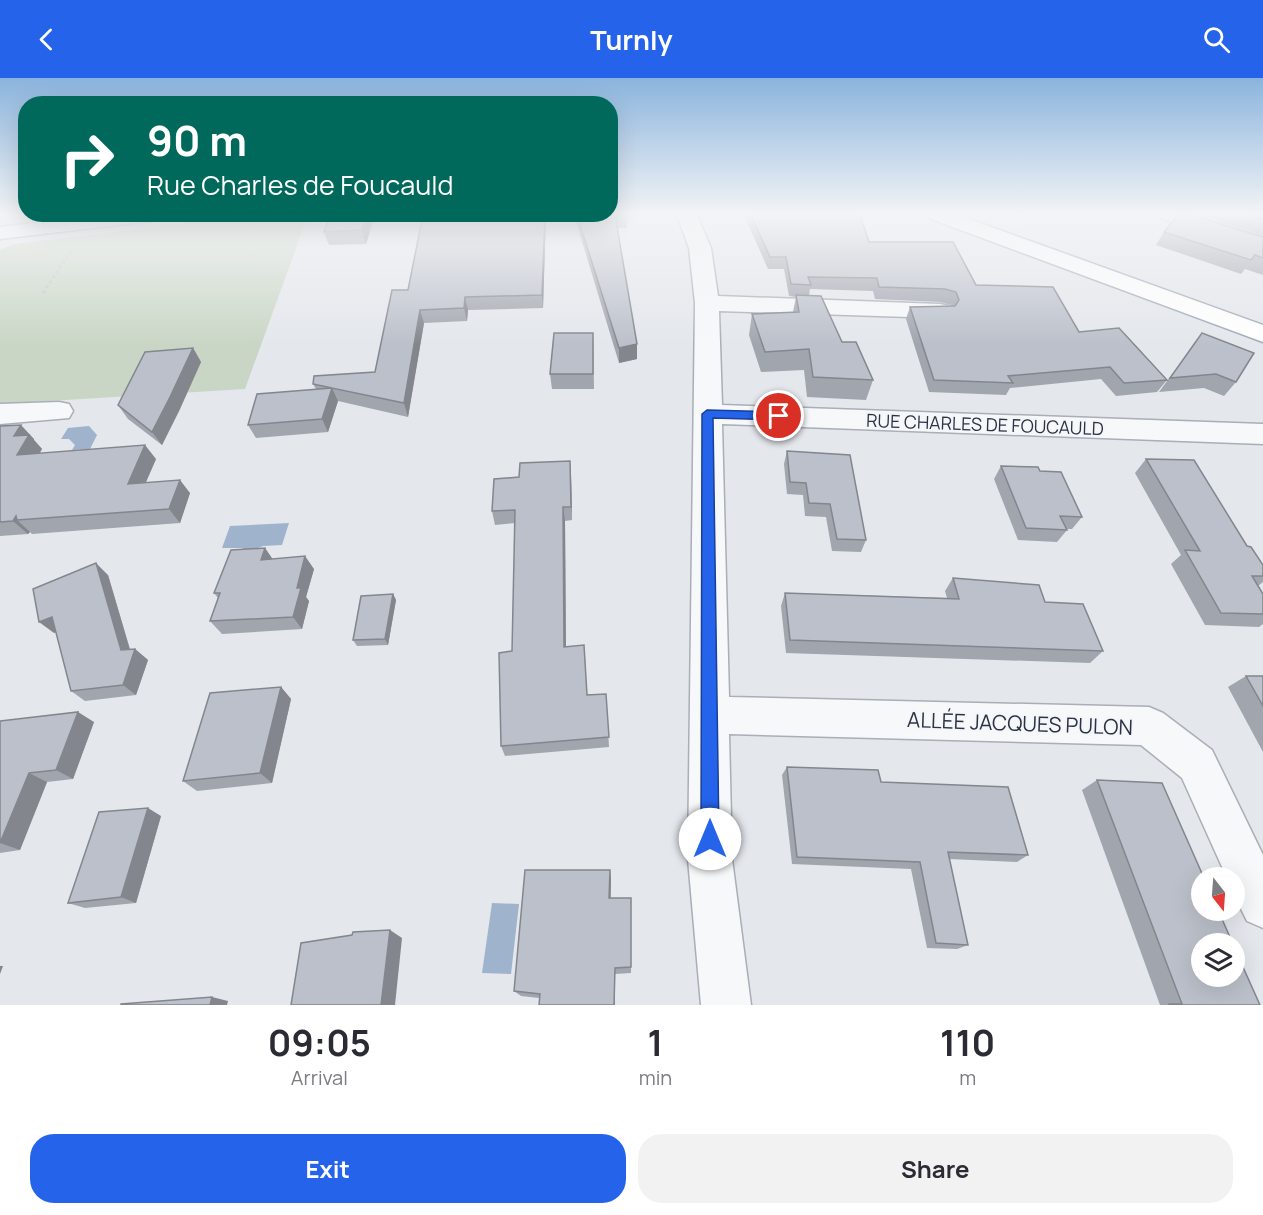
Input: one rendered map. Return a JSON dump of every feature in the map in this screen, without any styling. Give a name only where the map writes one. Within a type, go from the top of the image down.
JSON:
[{"type":"main road","points":[[1056,258],[1263,334]]},
{"type":"main road","points":[[1094,258],[1263,319]]},
{"type":"street","points":[[701,258],[707,303],[710,859],[726,1005]]},
{"type":"street","points":[[707,303],[940,311]]},
{"type":"street","points":[[0,414],[59,411]]},
{"type":"street","name":"RUE CHARLES DE FOUCAULD","points":[[707,414],[1263,434]]},
{"type":"street","name":"ALLÉE JACQUES PULON","points":[[710,715],[1149,726],[1197,764],[1263,905]]},
{"type":"path","points":[[43,293],[65,258]]},
{"type":"green space","points":[[0,258],[292,258],[245,389],[0,404]]},
{"type":"water","points":[[89,426],[97,435],[90,449],[72,450],[75,445],[69,439],[61,439],[68,428]]},
{"type":"water","points":[[289,523],[282,545],[263,546],[249,552],[242,548],[222,548],[230,526]]},
{"type":"water","points":[[492,903],[519,904],[511,974],[482,973]]},
{"type":"building","points":[[414,258],[543,258],[542,295],[465,297],[464,308],[420,310],[404,403],[313,384],[314,376],[375,372],[392,290],[408,290]]},
{"type":"building","points":[[591,258],[622,258],[637,344],[619,348]]},
{"type":"building","points":[[786,258],[962,258],[976,285],[1053,287],[1079,332],[1119,328],[1167,380],[1124,383],[1110,367],[1008,376],[1013,383],[934,380],[910,307],[955,306],[959,300],[956,292],[945,289],[879,287],[877,278],[808,277],[811,285],[791,284]]},
{"type":"building","points":[[796,295],[821,296],[842,342],[856,342],[873,380],[813,377],[809,349],[765,352],[752,314],[799,312]]},
{"type":"building","points":[[554,333],[593,333],[593,374],[550,374]]},
{"type":"building","points":[[1202,333],[1254,353],[1236,382],[1216,374],[1170,378]]},
{"type":"building","points":[[193,348],[152,432],[118,405],[145,352]]},
{"type":"building","points":[[332,388],[322,419],[248,425],[257,394]]},
{"type":"building","points":[[21,425],[14,436],[29,435],[17,455],[145,445],[128,484],[180,480],[169,509],[17,520],[16,516],[13,521],[0,522],[0,426]]},
{"type":"building","points":[[787,451],[850,455],[866,540],[837,539],[830,504],[809,503],[806,483],[790,482]]},
{"type":"building","points":[[1146,459],[1194,460],[1247,546],[1251,547],[1263,565],[1263,576],[1252,576],[1263,594],[1263,614],[1221,613],[1185,550],[1200,551]]},
{"type":"building","points":[[570,461],[571,507],[563,507],[564,647],[584,645],[587,695],[606,694],[609,737],[501,746],[499,653],[512,651],[515,510],[492,511],[494,479],[519,477],[520,463]]},
{"type":"building","points":[[1001,466],[1038,467],[1040,471],[1061,472],[1082,517],[1060,516],[1067,530],[1026,528]]},
{"type":"building","points":[[265,548],[261,560],[305,556],[297,588],[301,588],[293,617],[210,621],[220,593],[214,593],[231,550]]},
{"type":"building","points":[[96,563],[121,650],[135,649],[123,685],[71,691],[52,617],[39,622],[33,589]]},
{"type":"building","points":[[953,578],[1039,585],[1045,602],[1083,604],[1103,651],[790,640],[785,593],[959,599]]},
{"type":"building","points":[[393,594],[385,639],[353,640],[361,596]]},
{"type":"building","points":[[1246,676],[1263,676],[1263,706]]},
{"type":"building","points":[[281,687],[260,773],[183,781],[210,693]]},
{"type":"building","points":[[78,712],[56,770],[29,773],[0,843],[0,721]]},
{"type":"building","points":[[787,767],[878,770],[881,782],[1008,787],[1028,855],[948,852],[968,945],[936,943],[920,862],[797,857]]},
{"type":"building","points":[[1097,780],[1162,783],[1199,867],[1191,867],[1191,921],[1223,921],[1228,933],[1191,933],[1191,987],[1245,987],[1245,972],[1260,1005],[1169,1005],[1182,1004]]},
{"type":"building","points":[[148,808],[121,897],[68,903],[99,812]]},
{"type":"building","points":[[525,870],[610,870],[609,898],[631,898],[631,967],[615,968],[614,1005],[539,1005],[540,994],[514,991]]},
{"type":"building","points":[[390,930],[381,1005],[291,1005],[301,943],[352,935],[353,932]]},
{"type":"building","points":[[212,997],[210,1005],[121,1005],[121,1004]]},
{"type":"route","points":[[710,839],[707,414],[779,416]]}]
